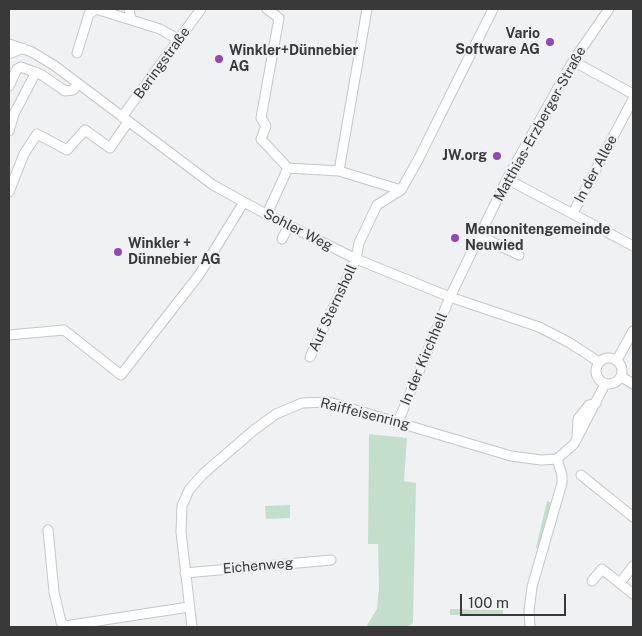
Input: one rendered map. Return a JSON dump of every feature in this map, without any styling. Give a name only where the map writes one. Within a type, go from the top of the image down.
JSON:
[{"type":"street","points":[[77,53],[89,14],[96,9],[168,32],[179,40]]},
{"type":"street","points":[[130,9],[131,20]]},
{"type":"street","name":"Beringstraße","points":[[9,192],[24,154],[37,134],[68,150],[85,130],[110,148],[125,120],[201,9]]},
{"type":"street","points":[[267,9],[279,18],[261,118],[266,126],[261,139],[288,168],[339,171],[401,190],[418,160],[493,9]]},
{"type":"street","points":[[339,171],[367,9]]},
{"type":"street","name":"Matthias-Erzberger-Straße","points":[[450,297],[507,179],[573,61],[609,9]]},
{"type":"street","name":"Sohler Weg","points":[[9,44],[24,48],[55,66],[213,185],[244,202],[356,259],[450,297],[539,327],[570,343],[599,362]]},
{"type":"street","points":[[9,54],[24,48]]},
{"type":"street","points":[[573,61],[633,94]]},
{"type":"street","points":[[9,86],[18,68],[24,67],[36,72],[65,91],[73,90],[78,84]]},
{"type":"street","points":[[9,131],[14,114],[36,72]]},
{"type":"street","name":"In der Allee","points":[[573,213],[633,99]]},
{"type":"street","points":[[267,214],[288,168]]},
{"type":"street","points":[[507,179],[633,246]]},
{"type":"street","name":"Auf Sternsholl","points":[[310,357],[356,259],[359,243],[377,204],[401,190]]},
{"type":"street","points":[[9,335],[64,330],[121,375],[199,275],[244,202]]},
{"type":"street","points":[[282,239],[289,226]]},
{"type":"street","points":[[480,236],[519,255]]},
{"type":"street","name":"In der Kirchhell","points":[[398,422],[450,297]]},
{"type":"street","points":[[617,360],[633,331]]},
{"type":"street","points":[[608,358],[617,360],[622,368],[622,377],[615,384],[606,384],[597,378],[596,372],[599,362],[608,358]]},
{"type":"street","points":[[622,377],[633,384]]},
{"type":"street","points":[[530,627],[529,611],[532,586],[562,482],[561,457],[577,439],[606,384]]},
{"type":"street","name":"Raiffeisenring","points":[[192,627],[180,516],[185,498],[203,474],[254,430],[290,407],[310,402],[329,402],[512,456],[540,460],[561,457]]},
{"type":"street","points":[[581,475],[633,517]]},
{"type":"street","points":[[48,530],[54,592],[61,622],[65,626],[189,607]]},
{"type":"street","name":"Eichenweg","points":[[185,573],[332,560]]},
{"type":"street","points":[[620,583],[633,566]]},
{"type":"street","points":[[592,581],[602,568],[633,594]]},
{"type":"green space","points":[[369,434],[407,438],[404,481],[416,483],[413,623],[407,627],[366,627],[377,609],[379,588],[378,544],[368,544]]},
{"type":"green space","points":[[547,501],[552,503],[540,549],[536,548]]},
{"type":"green space","points":[[290,505],[290,518],[266,519],[265,506]]},
{"type":"green space","points":[[450,609],[503,610],[503,615],[450,615]]},
{"type":"place","name":"Vario Software AG","points":[[550,42]]},
{"type":"place","name":"Winkler+Dünnebier AG","points":[[219,59]]},
{"type":"place","name":"JW.org","points":[[497,156]]},
{"type":"place","name":"Mennonitengemeinde Neuwied","points":[[455,238]]},
{"type":"place","name":"Winkler + Dünnebier AG","points":[[118,252]]}]
